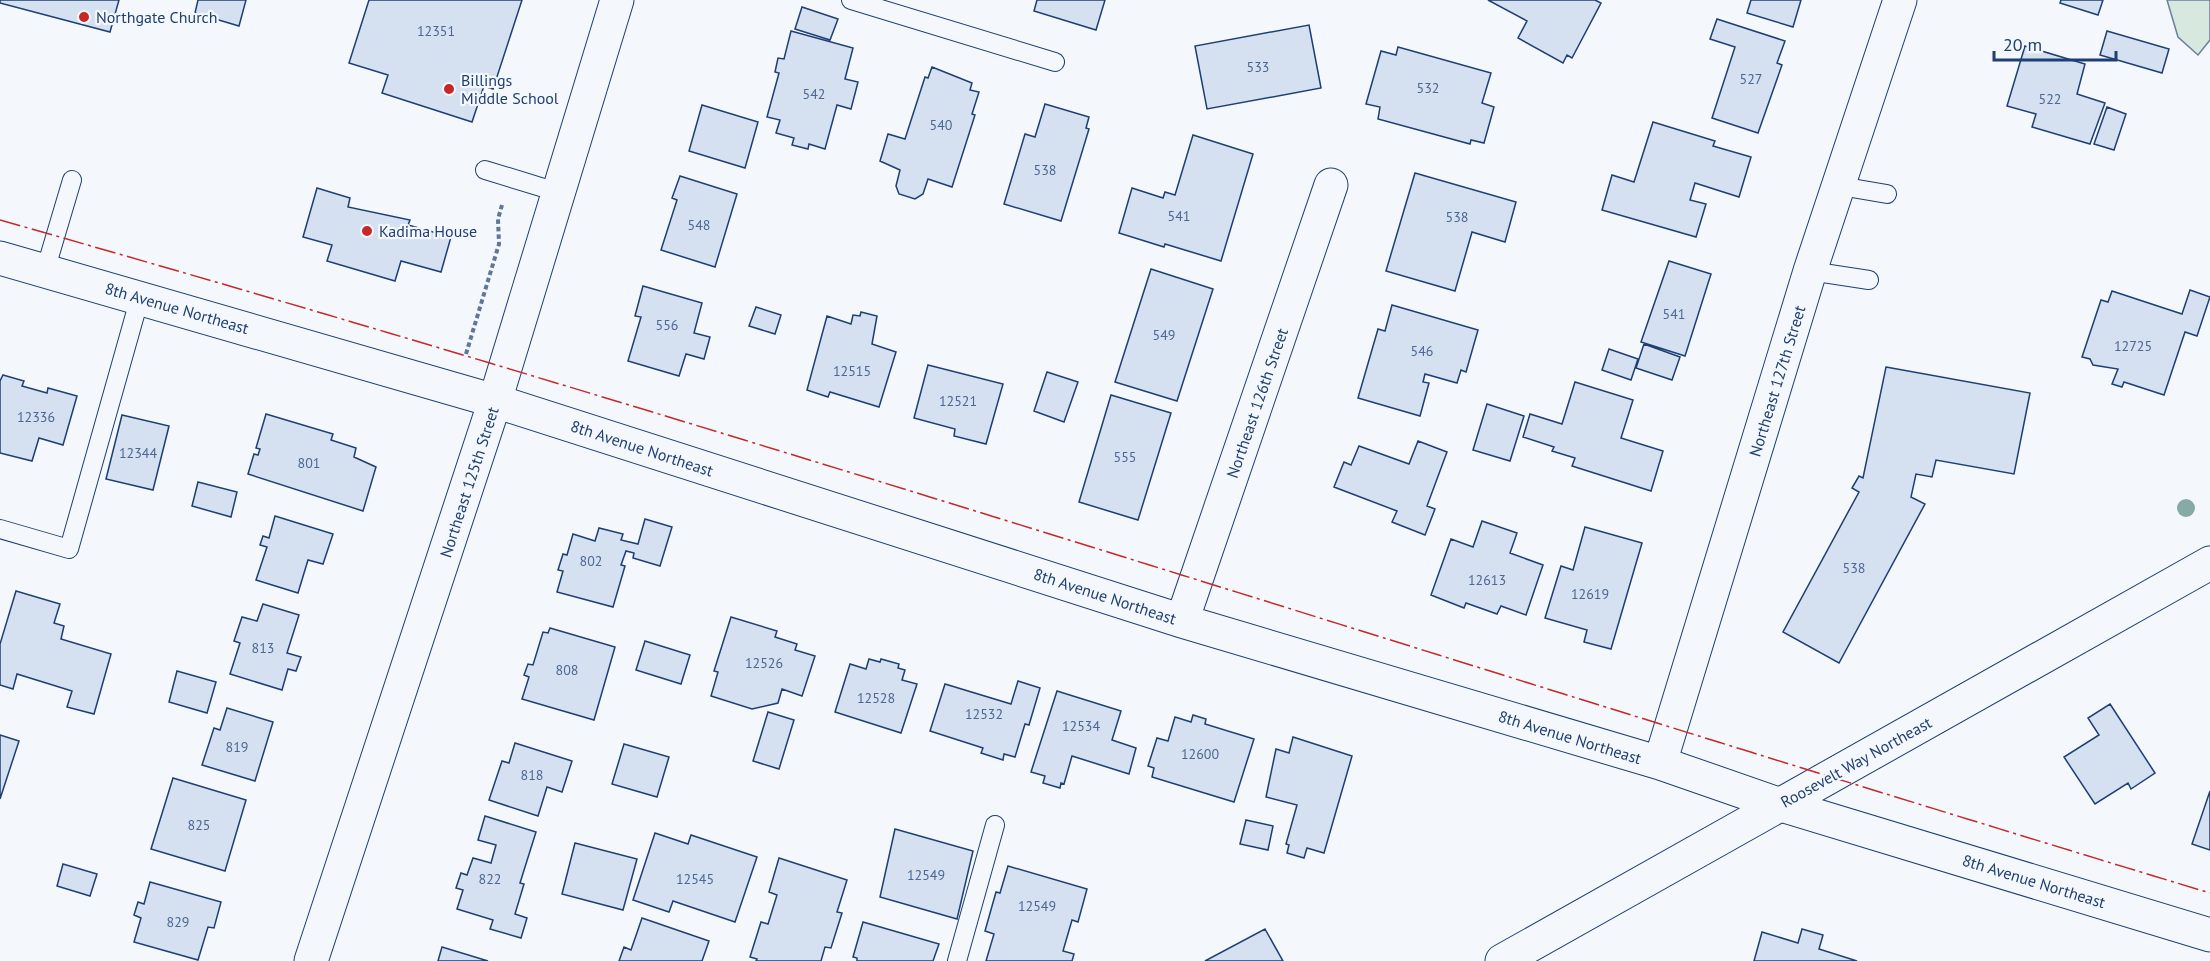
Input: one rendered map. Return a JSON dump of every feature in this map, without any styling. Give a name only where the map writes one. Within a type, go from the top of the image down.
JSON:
[{"type":"street","name":"Northeast 125th Street","points":[[311,961],[495,401],[617,0]]},
{"type":"street","name":"Northeast 127th Street","points":[[1660,763],[1810,271],[1900,0]]},
{"type":"street","name":"Northeast 126th Street","points":[[1182,621],[1331,185]]},
{"type":"street","name":"8th Avenue Northeast","points":[[0,258],[495,401],[1182,621],[1660,763],[1778,804],[2210,935]]},
{"type":"street","name":"Roosevelt Way Northeast","points":[[1502,961],[2210,563]]},
{"type":"lane","points":[[851,0],[1055,62]]},
{"type":"lane","points":[[485,170],[557,192]]},
{"type":"lane","points":[[45,271],[72,180]]},
{"type":"lane","points":[[1840,186],[1887,194]]},
{"type":"lane","points":[[1810,271],[1869,280]]},
{"type":"lane","points":[[0,529],[69,549],[140,297]]},
{"type":"lane","points":[[957,961],[995,825]]},
{"type":"path","points":[[463,363],[499,244],[498,219],[505,196]]},
{"type":"shaded area","points":[[2167,0],[2210,0],[2210,40],[2198,55],[2178,37]]},
{"type":"building","name":"Northgate Church","points":[[0,0],[119,0],[110,32],[0,3]]},
{"type":"building","points":[[198,0],[246,0],[239,26],[195,13]]},
{"type":"building","points":[[369,0],[522,0],[493,89],[484,86],[472,122],[382,93],[388,75],[349,63]]},
{"type":"building","points":[[1037,0],[1105,0],[1096,30],[1034,11]]},
{"type":"building","points":[[1488,0],[1595,0],[1601,3],[1572,58],[1567,55],[1563,63],[1518,38],[1527,21]]},
{"type":"building","points":[[1751,0],[1801,0],[1793,27],[1747,13]]},
{"type":"building","points":[[2061,0],[2103,0],[2098,15],[2060,3]]},
{"type":"building","points":[[802,7],[838,19],[830,40],[795,29]]},
{"type":"building","points":[[1717,19],[1785,41],[1777,63],[1782,65],[1758,133],[1712,118],[1735,47],[1710,39]]},
{"type":"building","points":[[1309,25],[1321,88],[1207,109],[1195,46]]},
{"type":"building","points":[[791,31],[853,48],[845,79],[858,82],[851,109],[837,105],[825,149],[809,144],[808,149],[792,145],[794,138],[776,133],[780,120],[767,117],[779,73],[775,72],[778,58],[784,59]]},
{"type":"building","points":[[2107,31],[2169,49],[2162,73],[2100,55]]},
{"type":"building","points":[[2025,46],[2085,64],[2077,94],[2105,103],[2090,144],[2032,127],[2036,114],[2007,106]]},
{"type":"building","points":[[1398,47],[1491,73],[1482,103],[1494,107],[1484,143],[1471,140],[1470,144],[1378,119],[1380,107],[1366,104],[1381,51],[1396,55]]},
{"type":"building","points":[[932,67],[972,83],[970,90],[979,92],[972,114],[975,115],[952,187],[928,179],[923,194],[915,199],[899,194],[896,186],[900,170],[880,161],[888,134],[905,139],[925,77],[928,78]]},
{"type":"building","points":[[1045,104],[1089,117],[1086,128],[1089,129],[1061,221],[1004,204],[1025,134],[1035,137]]},
{"type":"building","points":[[702,105],[758,122],[745,168],[689,151]]},
{"type":"building","points":[[2107,107],[2126,114],[2114,150],[2094,144]]},
{"type":"building","points":[[1653,122],[1715,141],[1713,146],[1751,157],[1739,197],[1695,183],[1690,200],[1706,204],[1696,237],[1602,210],[1612,175],[1634,182]]},
{"type":"building","points":[[1193,135],[1253,154],[1221,261],[1119,233],[1132,188],[1163,198],[1165,192],[1175,195]]},
{"type":"building","points":[[1415,173],[1516,202],[1505,242],[1472,232],[1455,291],[1386,271]]},
{"type":"building","points":[[680,176],[737,194],[715,267],[661,250],[677,200],[672,198]]},
{"type":"building","name":"Kadima House","points":[[317,188],[350,198],[348,207],[410,220],[408,225],[451,237],[441,272],[401,261],[395,281],[327,261],[332,245],[303,237]]},
{"type":"building","points":[[1669,261],[1711,274],[1685,356],[1641,342]]},
{"type":"building","points":[[1151,269],[1213,289],[1177,401],[1115,382]]},
{"type":"building","points":[[643,286],[702,303],[694,333],[710,337],[704,359],[686,354],[679,376],[628,361],[641,317],[635,316]]},
{"type":"building","points":[[2190,290],[2210,297],[2197,336],[2185,332],[2164,395],[2124,382],[2122,387],[2112,384],[2118,369],[2093,365],[2090,359],[2082,357],[2101,300],[2108,302],[2112,291],[2182,314]]},
{"type":"building","points":[[1392,305],[1478,330],[1466,372],[1461,370],[1457,383],[1425,374],[1423,382],[1429,383],[1420,416],[1358,398],[1378,329],[1385,331]]},
{"type":"building","points":[[756,307],[781,315],[775,334],[749,326]]},
{"type":"building","points":[[861,312],[877,316],[872,344],[896,352],[879,407],[830,392],[828,397],[807,390],[827,316],[851,324],[853,315],[860,316]]},
{"type":"building","points":[[1644,344],[1680,357],[1672,380],[1636,368]]},
{"type":"building","points":[[1609,349],[1638,359],[1631,380],[1602,370]]},
{"type":"building","points":[[928,365],[1003,384],[986,444],[954,436],[955,429],[914,418]]},
{"type":"building","points":[[1886,367],[2030,393],[2014,474],[1936,460],[1932,477],[1916,474],[1911,497],[1925,504],[1839,663],[1783,632],[1859,492],[1852,488],[1859,476],[1863,478]]},
{"type":"building","points":[[1047,372],[1078,382],[1064,422],[1034,411]]},
{"type":"building","points":[[3,375],[24,381],[22,386],[47,393],[48,388],[77,396],[63,445],[39,438],[32,461],[0,453],[0,381]]},
{"type":"building","points":[[1575,382],[1633,400],[1621,438],[1663,451],[1651,491],[1572,466],[1575,458],[1552,451],[1554,447],[1523,437],[1530,414],[1562,424]]},
{"type":"building","points":[[1111,395],[1171,413],[1138,520],[1079,502]]},
{"type":"building","points":[[1487,404],[1524,416],[1510,461],[1473,450]]},
{"type":"building","points":[[266,414],[333,434],[331,440],[356,448],[354,457],[376,467],[363,511],[248,474],[254,454],[258,455],[260,449],[256,448]]},
{"type":"building","points":[[122,415],[169,426],[153,490],[106,479]]},
{"type":"building","points":[[1418,441],[1447,452],[1427,506],[1435,509],[1425,535],[1392,522],[1397,511],[1334,487],[1344,462],[1351,465],[1359,446],[1409,464]]},
{"type":"building","points":[[198,482],[237,492],[231,517],[192,506]]},
{"type":"building","points":[[275,516],[333,534],[323,564],[308,560],[298,593],[256,580],[267,547],[260,545],[263,536],[269,538]]},
{"type":"building","points":[[645,519],[672,527],[660,566],[633,558],[634,553],[626,551],[621,565],[625,566],[613,607],[557,592],[563,571],[558,570],[563,554],[567,555],[573,534],[595,541],[599,528],[623,534],[621,540],[638,544]]},
{"type":"building","points":[[1482,521],[1517,533],[1510,553],[1543,565],[1526,615],[1501,606],[1497,614],[1466,603],[1464,608],[1431,595],[1451,539],[1473,547]]},
{"type":"building","points":[[1585,527],[1642,543],[1611,649],[1584,642],[1587,630],[1545,618],[1561,566],[1573,570]]},
{"type":"building","points":[[16,591],[60,604],[54,623],[64,626],[61,639],[111,654],[94,714],[67,707],[72,691],[17,674],[13,689],[0,685],[0,644]]},
{"type":"building","points":[[263,604],[299,615],[287,653],[301,657],[296,671],[288,669],[282,690],[230,674],[240,643],[234,641],[242,617],[257,621]]},
{"type":"building","points":[[731,617],[777,631],[775,637],[797,644],[795,650],[815,656],[802,696],[782,689],[778,703],[752,709],[711,696],[718,672],[714,671]]},
{"type":"building","points":[[550,628],[615,647],[594,720],[522,699],[529,677],[524,675],[528,664],[533,665],[543,632],[548,633]]},
{"type":"building","points":[[645,641],[690,655],[681,684],[636,670]]},
{"type":"building","points":[[869,659],[880,662],[881,659],[899,664],[898,668],[905,670],[902,680],[917,684],[901,733],[835,712],[850,664],[866,669]]},
{"type":"building","points":[[177,671],[216,682],[207,713],[169,702]]},
{"type":"building","points":[[1018,681],[1040,688],[1029,725],[1025,724],[1015,757],[1004,754],[1003,760],[981,753],[983,748],[930,731],[945,684],[1011,704]]},
{"type":"building","points":[[1057,691],[1121,711],[1112,740],[1136,748],[1129,774],[1072,756],[1064,784],[1061,783],[1060,788],[1043,783],[1045,776],[1031,772]]},
{"type":"building","points":[[2110,704],[2155,773],[2131,789],[2128,783],[2095,804],[2064,757],[2099,735],[2088,718]]},
{"type":"building","points":[[227,708],[273,722],[255,781],[202,765],[214,728],[220,730]]},
{"type":"building","points":[[768,712],[794,720],[779,769],[753,761]]},
{"type":"building","points":[[1193,715],[1206,719],[1205,724],[1254,739],[1234,802],[1152,777],[1154,768],[1148,766],[1157,738],[1168,741],[1175,717],[1191,722]]},
{"type":"building","points":[[0,735],[19,741],[0,799]]},
{"type":"building","points":[[1293,737],[1352,756],[1324,853],[1307,848],[1304,858],[1287,853],[1289,845],[1286,844],[1297,805],[1266,797],[1276,749],[1289,753]]},
{"type":"building","points":[[515,743],[572,761],[562,792],[547,787],[538,816],[489,800],[502,761],[509,763]]},
{"type":"building","points":[[624,744],[669,757],[657,797],[612,784]]},
{"type":"building","points":[[173,778],[246,800],[225,871],[151,849]]},
{"type":"building","points":[[2210,791],[2210,850],[2192,844]]},
{"type":"building","points":[[485,816],[536,832],[520,883],[524,884],[515,914],[527,918],[521,938],[490,929],[493,920],[457,909],[463,890],[456,888],[461,873],[467,875],[473,858],[491,863],[496,845],[478,840]]},
{"type":"building","points":[[1246,820],[1273,826],[1268,850],[1240,844]]},
{"type":"building","points":[[895,829],[973,851],[957,919],[880,897]]},
{"type":"building","points":[[655,833],[688,844],[691,835],[757,857],[735,922],[673,901],[669,912],[633,900]]},
{"type":"building","points":[[575,843],[637,859],[623,910],[562,894]]},
{"type":"building","points":[[779,858],[847,880],[837,912],[842,913],[831,948],[825,947],[821,961],[756,961],[757,959],[750,957],[761,922],[768,924],[777,895],[769,892]]},
{"type":"building","points":[[63,864],[97,874],[90,896],[57,886]]},
{"type":"building","points":[[1008,866],[1087,889],[1078,922],[1072,920],[1063,951],[1074,954],[1072,961],[986,961],[994,934],[985,931],[996,892],[1000,893]]},
{"type":"building","points":[[150,882],[221,902],[214,928],[208,927],[198,960],[134,942],[141,918],[134,915],[138,902],[144,904]]},
{"type":"building","points":[[642,918],[709,941],[702,961],[619,961],[624,947],[631,950]]},
{"type":"building","points":[[863,922],[939,944],[933,961],[857,961],[857,958],[853,957]]},
{"type":"building","points":[[1265,929],[1283,961],[1205,961]]},
{"type":"building","points":[[1802,929],[1823,935],[1819,949],[1857,961],[1754,961],[1762,932],[1798,943]]},
{"type":"building","points":[[442,947],[488,961],[438,961]]},
{"type":"power","points":[[0,220],[277,300],[831,466],[2210,893]]},
{"type":"place","name":"Northgate Church","points":[[84,17]]},
{"type":"place","name":"Billings Middle School","points":[[449,89]]},
{"type":"place","name":"Kadima House","points":[[367,231]]}]
